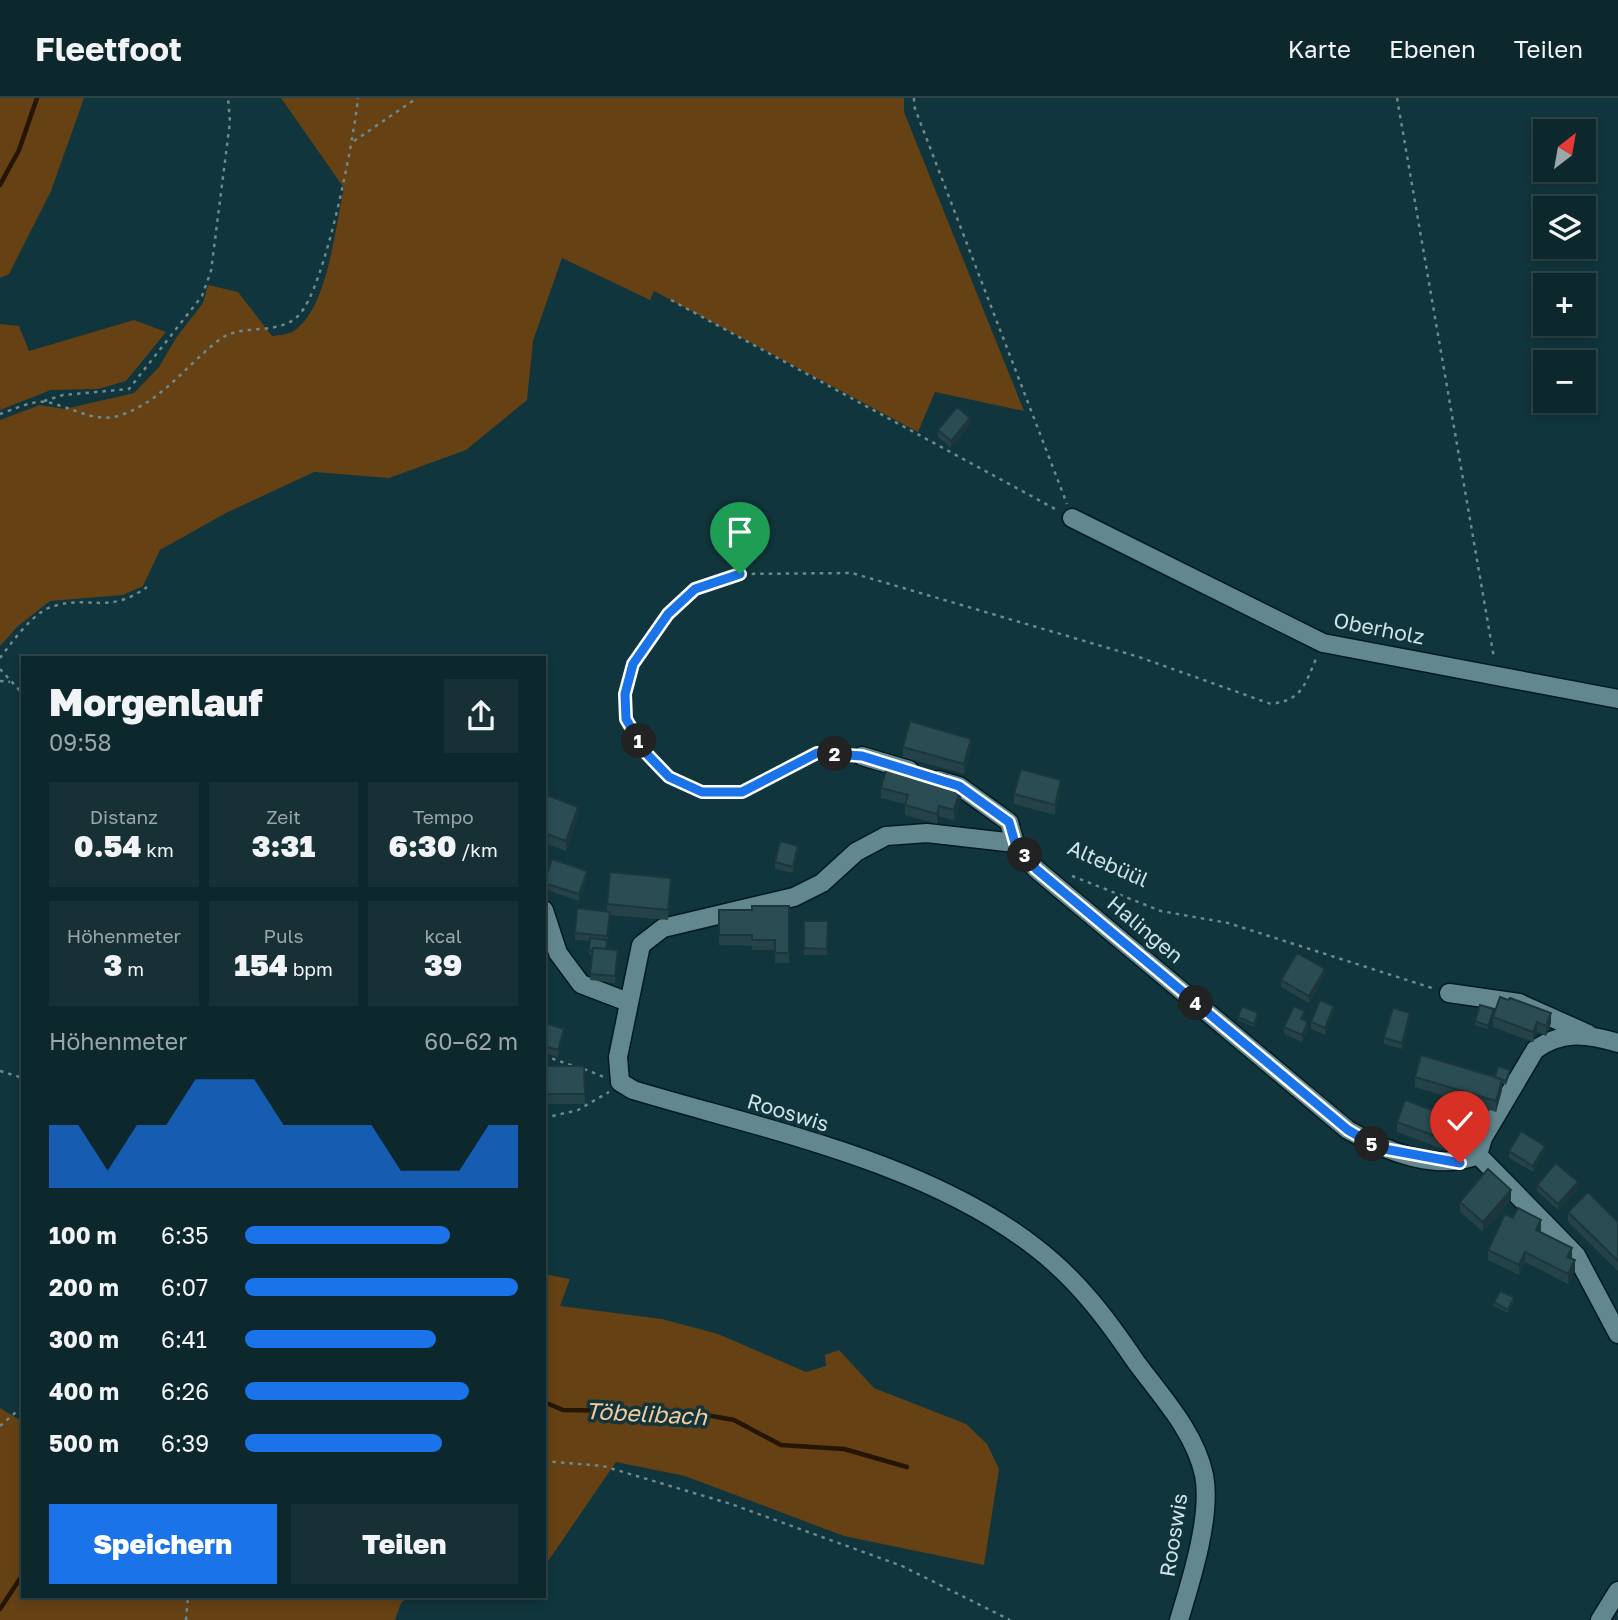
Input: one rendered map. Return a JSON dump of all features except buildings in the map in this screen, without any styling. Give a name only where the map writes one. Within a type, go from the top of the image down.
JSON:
[{"type":"street","name":"Oberholz","points":[[1072,518],[1323,643],[1618,699]]},
{"type":"street","points":[[620,1082],[618,1057],[641,945],[663,928],[794,897],[822,883],[856,852],[886,836],[927,833],[1015,843],[1009,822],[959,786],[862,756]]},
{"type":"street","name":"Halingen","points":[[1015,843],[1036,869],[1348,1130],[1379,1148],[1460,1163],[1478,1155]]},
{"type":"street","points":[[546,916],[558,953],[581,984],[628,1002]]},
{"type":"street","points":[[1449,993],[1519,1003],[1588,1034],[1618,1044]]},
{"type":"street","points":[[1588,1034],[1547,1041],[1535,1050],[1483,1138],[1478,1155],[1576,1255],[1618,1335]]},
{"type":"street","name":"Rooswis","points":[[620,1082],[633,1090],[904,1173],[964,1201],[1035,1247],[1073,1280],[1097,1306],[1185,1430],[1204,1475],[1205,1509],[1179,1620]]},
{"type":"street","points":[[1600,1620],[1618,1591]]},
{"type":"path","points":[[0,414],[63,395],[129,388],[202,296],[211,271],[230,122],[228,98]]},
{"type":"path","points":[[44,401],[76,413],[116,416],[152,401],[231,333],[280,327],[298,316],[310,300],[318,276],[354,141],[358,98]]},
{"type":"path","points":[[354,141],[417,98]]},
{"type":"path","points":[[914,98],[914,106],[1072,518]]},
{"type":"path","points":[[1397,98],[1497,675]]},
{"type":"path","points":[[671,300],[1072,518]]},
{"type":"path","points":[[862,756],[817,753],[742,792],[702,792],[669,777],[646,753],[626,719],[625,694],[633,664],[668,614],[695,589],[740,574],[852,573],[1139,657],[1271,704],[1290,701],[1303,688],[1323,643]]},
{"type":"path","points":[[0,657],[18,632],[53,606],[115,603],[147,587]]},
{"type":"path","points":[[0,668],[21,692]]},
{"type":"path","points":[[0,681],[10,682]]},
{"type":"path","name":"Altebüül","points":[[1062,870],[1085,884],[1161,911],[1228,923],[1449,993]]},
{"type":"path","points":[[546,1057],[620,1082]]},
{"type":"path","points":[[0,1071],[21,1078]]},
{"type":"path","points":[[546,1118],[578,1110],[620,1082]]},
{"type":"path","points":[[0,1426],[21,1408]]},
{"type":"path","points":[[546,1461],[603,1466],[731,1504],[902,1566],[1010,1620]]},
{"type":"path","points":[[186,1620],[188,1598]]},
{"type":"shaded area","points":[[0,98],[84,98],[51,191],[9,274],[0,278]]},
{"type":"shaded area","points":[[281,98],[904,98],[904,112],[1024,411],[935,392],[918,432],[654,291],[650,300],[562,258],[533,341],[527,400],[466,450],[389,478],[314,472],[224,514],[160,550],[143,586],[123,595],[50,601],[18,626],[0,646],[0,420],[40,405],[65,409],[134,393],[159,367],[176,338],[203,303],[208,285],[238,292],[272,336],[294,331],[306,320],[315,304],[328,266],[344,188]]},
{"type":"shaded area","points":[[134,320],[166,332],[126,381],[98,389],[51,390],[0,410],[0,324],[19,326],[29,351]]},
{"type":"shaded area","points":[[546,1274],[570,1279],[560,1306],[662,1319],[718,1334],[806,1372],[826,1366],[825,1355],[839,1350],[874,1388],[966,1424],[987,1444],[999,1469],[984,1565],[844,1536],[685,1476],[616,1462],[546,1564]]},
{"type":"shaded area","points":[[0,1408],[21,1421],[21,1598],[407,1598],[401,1603],[395,1620],[0,1620]]},
{"type":"waterway","points":[[0,185],[19,150],[37,98]]},
{"type":"waterway","name":"Töbelibach","points":[[546,1403],[563,1410],[689,1412],[734,1420],[781,1445],[844,1449],[907,1467]]},
{"type":"waterway","name":"Töbelibach","points":[[0,1609],[21,1577]]},
{"type":"route","points":[[740,574],[695,589],[668,614],[633,664],[625,694],[626,719],[646,753],[669,777],[702,792],[742,792],[817,753],[862,756],[959,786],[1009,822],[1015,843],[1036,869],[1348,1130],[1379,1148],[1460,1163]]}]
